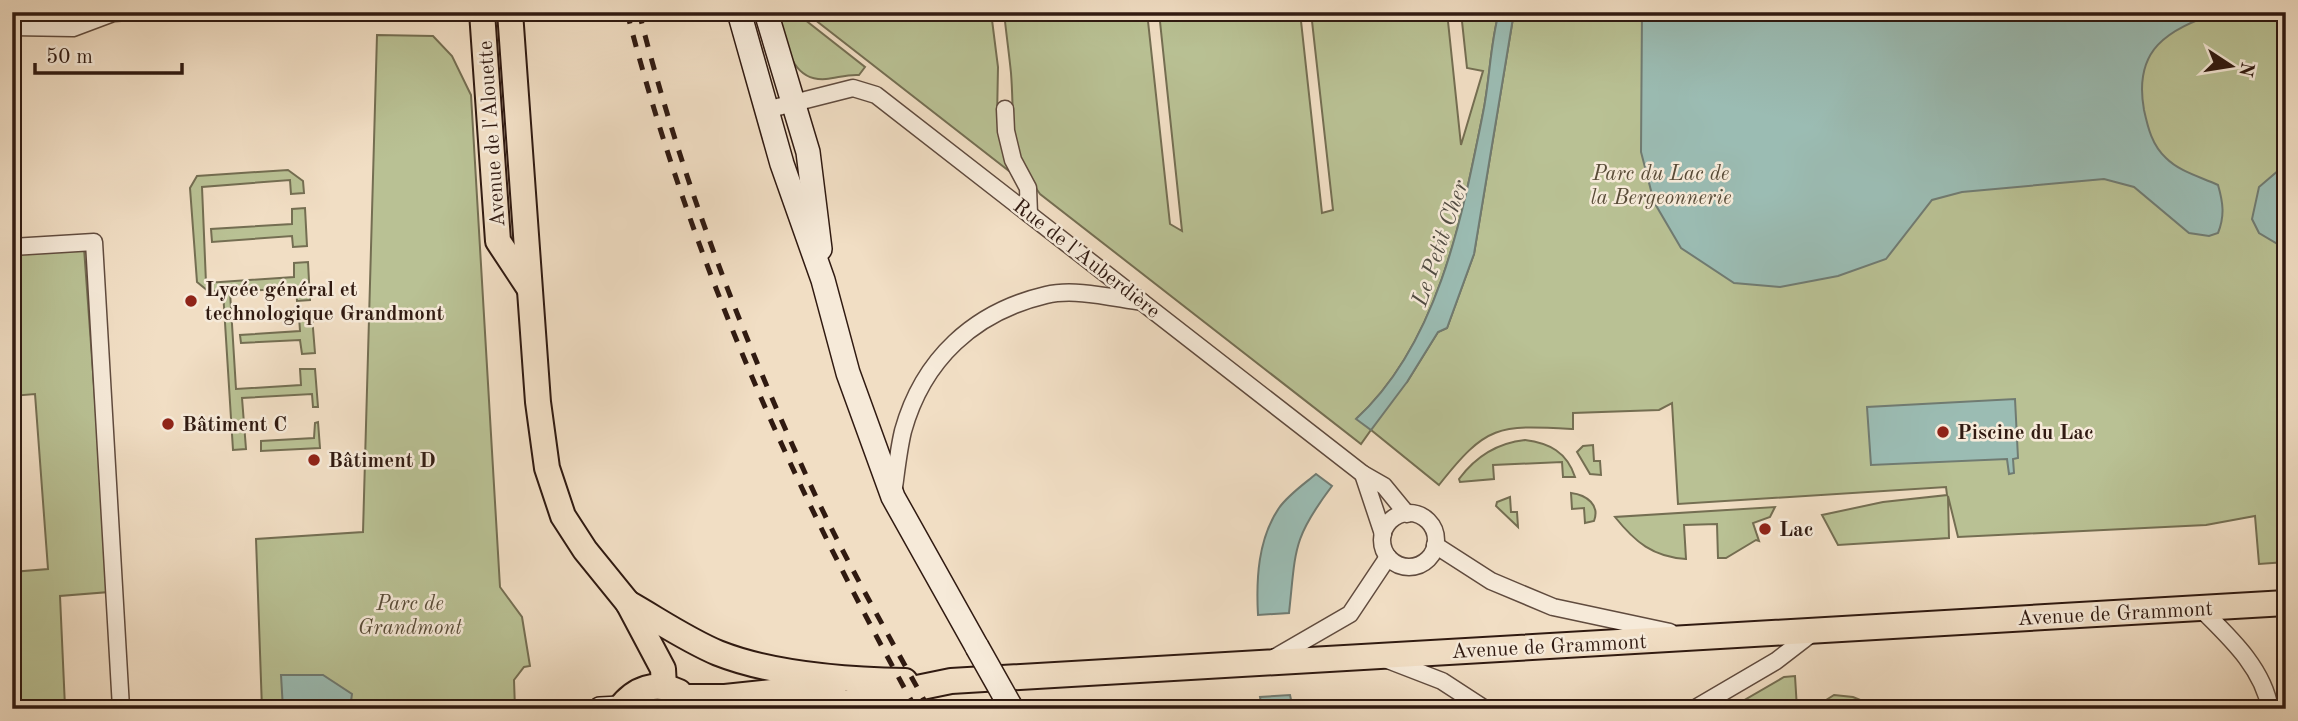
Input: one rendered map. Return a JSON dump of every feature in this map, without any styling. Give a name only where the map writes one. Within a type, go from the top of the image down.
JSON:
[{"type":"main road","name":"Avenue de l'Alouette","points":[[482,12],[498,241],[530,289]]},
{"type":"main road","name":"Avenue de l'Alouette","points":[[510,12],[538,402],[547,468],[563,516],[585,550],[628,603]]},
{"type":"main road","points":[[628,603],[720,653],[760,666],[878,680],[951,681]]},
{"type":"main road","points":[[628,603],[663,669],[664,687]]},
{"type":"main road","name":"Avenue de Grammont","points":[[815,709],[951,681],[2286,603]]},
{"type":"main road","points":[[619,708],[636,692],[664,687],[692,703],[878,680]]},
{"type":"street","points":[[17,27],[73,27],[113,13],[129,12]]},
{"type":"street","points":[[364,12],[407,12]]},
{"type":"street","points":[[739,12],[766,110],[823,280],[848,373],[893,497],[1012,709]]},
{"type":"street","points":[[766,12],[795,102],[813,176],[823,280]]},
{"type":"street","name":"Rue de l'Auberdière","points":[[766,110],[853,88],[866,90],[916,124],[1363,474],[1384,486],[1407,513]]},
{"type":"street","points":[[1005,108],[1006,131],[1013,160],[1028,188],[1030,214]]},
{"type":"street","points":[[12,247],[94,242],[121,708],[117,709]]},
{"type":"street","points":[[893,497],[903,433],[912,403],[927,375],[947,348],[978,321],[1048,294],[1094,295],[1144,303]]},
{"type":"street","points":[[1363,474],[1388,557],[1403,566],[1412,567],[1428,559],[1435,545],[1430,524],[1424,518],[1407,513],[1392,520],[1383,534]]},
{"type":"street","points":[[1435,545],[1491,581],[1553,607],[1693,637]]},
{"type":"street","points":[[1267,662],[1350,614],[1388,557]]},
{"type":"street","points":[[2200,608],[2231,639],[2259,676],[2270,709]]},
{"type":"street","points":[[1694,709],[1776,661],[1816,630]]},
{"type":"street","points":[[1376,656],[1442,681],[1485,709]]},
{"type":"street","points":[[600,709],[619,708]]},
{"type":"green space","points":[[781,12],[795,12],[865,67],[859,75],[826,79],[804,74],[787,48],[778,15]]},
{"type":"green space","points":[[805,12],[857,12],[859,20],[871,20],[870,12],[991,12],[998,67],[997,119],[1009,171]]},
{"type":"green space","name":"Parc du Lac de la Bergeonnerie","points":[[1004,12],[1147,12],[1170,224],[1182,231],[1159,12],[1300,12],[1322,213],[1333,210],[1311,12],[1447,12],[1461,145],[1483,71],[1467,68],[1461,12],[1499,12],[1466,195],[1442,277],[1427,317],[1407,354],[1384,389],[1356,419],[1407,382],[1438,332],[1447,328],[1474,254],[1514,12],[2286,12],[2286,562],[2259,564],[2255,516],[2206,525],[1958,537],[1948,496],[1949,538],[1838,545],[1822,515],[1883,502],[1947,495],[1946,487],[1678,504],[1672,403],[1659,410],[1573,413],[1573,429],[1527,427],[1496,433],[1470,450],[1439,485],[1371,430],[1361,444],[1040,194],[1029,179],[1017,150]]},
{"type":"green space","name":"Parc de Grandmont","points":[[377,35],[433,36],[452,56],[471,95],[500,587],[522,617],[530,666],[524,667],[514,680],[515,709],[262,709],[256,539],[363,532]]},
{"type":"green space","points":[[288,170],[303,181],[304,193],[291,194],[290,180],[202,187],[206,283],[294,277],[294,263],[308,262],[310,300],[297,301],[296,288],[230,292],[236,389],[301,385],[300,369],[315,369],[318,407],[313,407],[312,394],[242,398],[246,449],[233,450],[223,291],[208,291],[197,282],[190,188],[197,176]]},
{"type":"green space","points":[[305,208],[307,246],[293,247],[292,236],[212,242],[211,229],[292,224],[292,209]]},
{"type":"green space","points":[[84,248],[109,592],[60,596],[65,707],[12,709],[12,572],[48,569],[35,394],[12,396],[12,252]]},
{"type":"green space","points":[[299,316],[312,316],[315,353],[302,354],[300,340],[241,343],[240,335],[300,331]]},
{"type":"green space","points":[[318,422],[320,448],[261,451],[261,441],[314,438],[315,423]]},
{"type":"green space","points":[[1525,440],[1556,450],[1572,468],[1575,477],[1563,477],[1562,462],[1493,465],[1494,479],[1460,482],[1459,479],[1480,457],[1505,444]]},
{"type":"green space","points":[[1593,445],[1594,461],[1600,461],[1601,475],[1590,474],[1577,452],[1583,446]]},
{"type":"green space","points":[[1571,493],[1591,502],[1595,510],[1594,521],[1585,523],[1584,508],[1572,509]]},
{"type":"green space","points":[[1510,497],[1511,512],[1517,512],[1518,527],[1496,506],[1497,502]]},
{"type":"green space","points":[[1775,507],[1770,517],[1753,523],[1759,541],[1756,540],[1726,558],[1718,558],[1717,524],[1684,525],[1686,559],[1664,555],[1646,547],[1615,517]]},
{"type":"green space","points":[[1795,676],[1797,709],[1729,709],[1784,677]]},
{"type":"green space","points":[[1834,695],[1853,697],[1870,704],[1866,709],[1812,709]]},
{"type":"water","name":"Le Petit Cher","points":[[1499,12],[1514,12],[1474,254],[1447,328],[1438,332],[1407,382],[1371,430],[1356,419],[1384,389],[1407,354],[1427,317],[1455,236],[1483,113]]},
{"type":"water","points":[[1642,12],[2219,12],[2184,26],[2158,45],[2149,57],[2142,89],[2149,130],[2161,153],[2178,167],[2218,185],[2222,221],[2218,233],[2209,236],[2189,233],[2134,187],[2104,179],[1962,192],[1932,200],[1886,259],[1838,276],[1780,287],[1734,283],[1681,248],[1654,202],[1641,152]]},
{"type":"water","points":[[2286,164],[2286,271],[2279,245],[2259,233],[2252,219],[2259,187]]},
{"type":"water","name":"Piscine du Lac","points":[[2015,399],[2018,458],[2013,459],[2014,473],[2009,474],[2007,459],[1871,465],[1867,407]]},
{"type":"water","points":[[1316,474],[1332,486],[1309,519],[1298,545],[1289,613],[1258,615],[1258,573],[1272,520],[1283,503]]},
{"type":"water","points":[[281,675],[323,675],[352,694],[350,709],[283,709]]},
{"type":"water","points":[[1290,695],[1293,709],[1262,709],[1260,697]]},
{"type":"railway","points":[[627,12],[652,104],[681,194],[749,370],[828,541],[916,709]]},
{"type":"railway","points":[[639,12],[691,189],[757,362],[834,534],[929,709]]},
{"type":"place","name":"Lycée général et technologique Grandmont","points":[[191,301]]},
{"type":"place","name":"Bâtiment C","points":[[168,424]]},
{"type":"place","name":"Piscine du Lac","points":[[1943,432]]},
{"type":"place","name":"Bâtiment D","points":[[314,460]]},
{"type":"place","name":"Lac","points":[[1765,529]]}]
